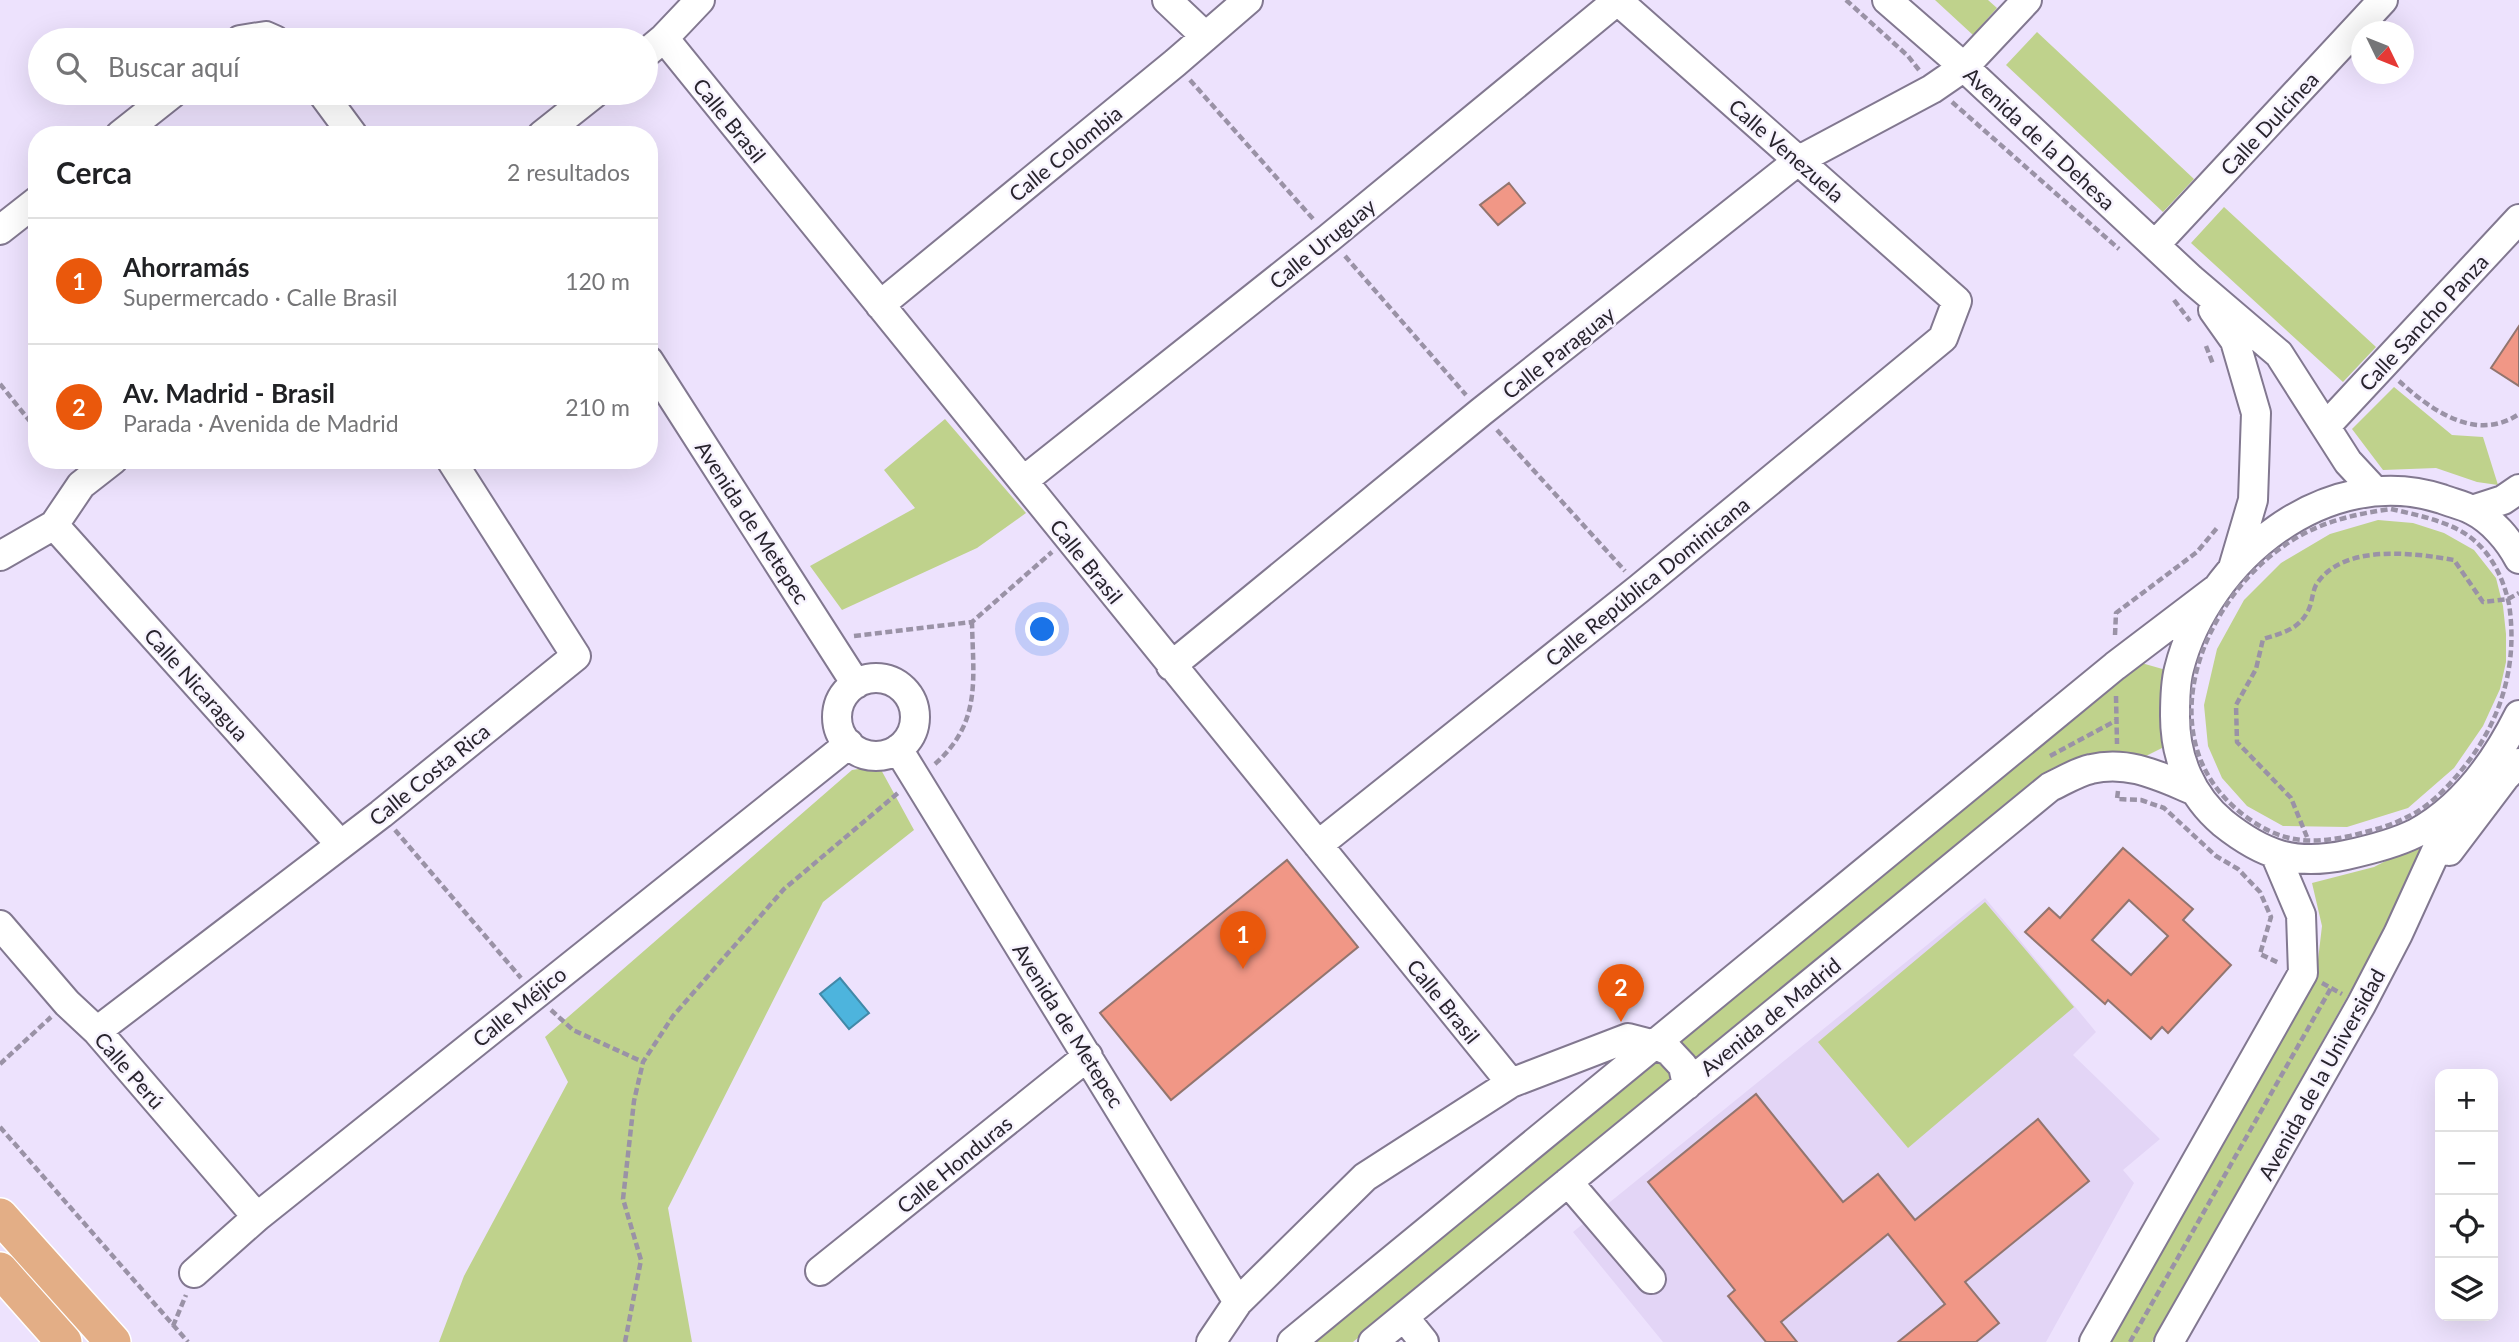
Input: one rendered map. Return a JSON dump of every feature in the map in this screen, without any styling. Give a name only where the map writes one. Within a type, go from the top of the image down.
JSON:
[{"type":"main road","points":[[0,1216],[113,1342]]},
{"type":"main road","points":[[0,1270],[64,1342]]},
{"type":"street","points":[[658,42],[700,0]]},
{"type":"street","points":[[1167,0],[1205,36]]},
{"type":"street","name":"Calle Colombia","points":[[880,305],[1248,0]]},
{"type":"street","name":"Calle Venezuela","points":[[1617,0],[1957,301]]},
{"type":"street","name":"Calle Uruguay","points":[[1023,481],[1329,237],[1617,0]]},
{"type":"street","name":"Avenida de la Dehesa","points":[[1886,0],[1964,67],[2155,245],[2180,287],[2235,341],[2256,413],[2253,500],[2223,581]]},
{"type":"street","name":"Calle Paraguay","points":[[1171,666],[1481,412],[1799,160],[1932,89],[1964,67],[2027,0]]},
{"type":"street","name":"Calle Dulcinea","points":[[2155,245],[2383,0]]},
{"type":"street","name":"Calle Brasil","points":[[658,48],[880,305],[1511,1083]]},
{"type":"street","points":[[131,126],[158,105]]},
{"type":"street","points":[[331,105],[346,126]]},
{"type":"street","points":[[553,126],[580,105]]},
{"type":"street","points":[[0,230],[28,208]]},
{"type":"street","name":"Calle Sancho Panza","points":[[2327,425],[2519,219]]},
{"type":"street","name":"Avenida de la Dehesa","points":[[2180,287],[2279,354],[2327,425],[2348,462],[2374,491]]},
{"type":"street","name":"Calle República Dominicana","points":[[1318,845],[1640,588],[1943,338],[1957,301]]},
{"type":"street","name":"Avenida de Metepec","points":[[658,375],[856,684]]},
{"type":"street","points":[[0,556],[54,525],[80,485],[101,469]]},
{"type":"street","name":"Calle Costa Rica","points":[[97,1031],[381,814],[576,656],[457,469]]},
{"type":"street","points":[[1292,1342],[2115,666],[2223,581],[2283,524],[2341,497],[2397,489],[2472,510],[2510,542],[2519,559]]},
{"type":"street","points":[[2472,510],[2503,500],[2519,489]]},
{"type":"street","name":"Calle Nicaragua","points":[[54,525],[340,844]]},
{"type":"street","points":[[2223,581],[2195,625],[2178,670],[2175,730],[2179,756],[2193,790],[2214,816],[2234,832],[2276,856],[2332,858],[2376,848],[2415,833],[2459,800],[2491,762],[2519,715]]},
{"type":"street","points":[[882,678],[905,690],[912,701],[914,727],[908,739],[898,749],[873,756],[860,752],[842,735],[838,712],[847,691],[856,684],[882,678]]},
{"type":"street","name":"Calle Méjico","points":[[194,1273],[257,1217],[849,744]]},
{"type":"street","points":[[2491,762],[2519,746]]},
{"type":"street","name":"Avenida de Metepec","points":[[898,749],[1238,1302]]},
{"type":"street","points":[[2398,934],[2458,836],[2519,763]]},
{"type":"street","name":"Avenida de Madrid","points":[[1373,1342],[2050,787],[2089,769],[2118,765],[2153,774],[2193,790]]},
{"type":"street","name":"Avenida de la Universidad","points":[[2169,1342],[2361,1004],[2398,934],[2459,800]]},
{"type":"street","points":[[2094,1342],[2302,973],[2301,915],[2276,856]]},
{"type":"street","name":"Calle Perú","points":[[0,925],[67,1003],[97,1031],[257,1217]]},
{"type":"street","points":[[1211,1342],[1238,1302],[1365,1177],[1511,1083],[1628,1038],[1670,1051],[1683,1066],[1687,1085]]},
{"type":"street","name":"Calle Honduras","points":[[820,1271],[1088,1056]]},
{"type":"street","points":[[1568,1182],[1651,1279]]},
{"type":"street","points":[[1404,1317],[1424,1342]]},
{"type":"path","points":[[1846,0],[1908,56],[1932,89],[1956,105],[2119,249]]},
{"type":"path","points":[[1175,63],[1481,412],[1640,588]]},
{"type":"path","points":[[2180,287],[2194,327]]},
{"type":"path","points":[[2203,337],[2217,372]]},
{"type":"path","points":[[2382,366],[2421,401],[2458,422],[2484,425],[2519,414]]},
{"type":"path","points":[[0,384],[28,419]]},
{"type":"path","points":[[2391,509],[2458,529],[2475,542],[2492,558],[2501,575],[2508,599],[2514,626],[2514,653],[2501,710],[2490,732],[2459,774],[2428,804],[2407,818],[2372,831],[2332,840],[2282,838],[2237,809],[2208,779],[2196,748],[2192,704],[2195,672],[2210,632],[2228,601],[2265,562],[2290,542],[2341,517],[2391,509]]},
{"type":"path","points":[[2221,517],[2216,530],[2197,552],[2116,613],[2118,799],[2141,800],[2164,808],[2216,856],[2238,869],[2260,892],[2270,917],[2260,954],[2361,1004]]},
{"type":"path","points":[[833,647],[853,636],[972,622],[1068,537]]},
{"type":"path","points":[[2308,841],[2291,798],[2237,742],[2236,705],[2256,669],[2263,639],[2295,628],[2308,611],[2316,586],[2331,569],[2363,556],[2410,553],[2454,560],[2483,602],[2508,599],[2519,593]]},
{"type":"path","points":[[625,1342],[641,1260],[623,1199],[634,1101],[643,1062],[673,1016],[784,889],[947,752],[965,726],[973,693],[972,622]]},
{"type":"path","points":[[381,814],[535,993],[572,1030],[643,1062]]},
{"type":"path","points":[[2130,1342],[2331,988]]},
{"type":"path","points":[[0,1064],[67,1003]]},
{"type":"path","points":[[0,1128],[188,1342]]},
{"type":"path","points":[[2172,1203],[2230,1234]]},
{"type":"path","points":[[173,1326],[194,1273]]},
{"type":"shaded area","points":[[1985,898],[2096,1032],[2073,1055],[2160,1139],[2123,1170],[2134,1183],[2046,1342],[1663,1342],[1573,1232]]},
{"type":"green space","points":[[1935,0],[1988,0],[1997,8],[1973,35]]},
{"type":"green space","points":[[2037,32],[2194,179],[2163,212],[2006,65]]},
{"type":"green space","points":[[2224,207],[2376,347],[2343,382],[2191,243]]},
{"type":"green space","points":[[2394,387],[2452,435],[2483,437],[2498,485],[2477,482],[2436,468],[2383,470],[2352,429]]},
{"type":"green space","points":[[945,419],[1026,513],[977,548],[842,610],[810,566],[915,508],[884,470]]},
{"type":"green space","points":[[2378,520],[2413,523],[2444,533],[2474,550],[2496,578],[2506,634],[2506,662],[2500,689],[2483,726],[2454,768],[2408,808],[2347,827],[2283,826],[2247,806],[2222,778],[2208,746],[2204,705],[2217,649],[2244,600],[2281,563],[2330,534]]},
{"type":"green space","points":[[2138,662],[2166,670],[2162,748],[2146,756],[2106,752],[2053,769],[1353,1342],[1311,1342]]},
{"type":"green space","points":[[879,766],[914,830],[823,902],[668,1208],[692,1342],[439,1342],[464,1276],[568,1082],[545,1037],[852,770]]},
{"type":"green space","points":[[2440,833],[2152,1342],[2103,1342],[2318,960],[2322,926],[2312,883],[2374,867]]},
{"type":"green space","points":[[1985,902],[2074,1007],[1908,1148],[1818,1042]]},
{"type":"water","points":[[840,978],[869,1013],[849,1029],[820,994]]},
{"type":"building","points":[[1509,183],[1525,203],[1498,225],[1480,205]]},
{"type":"building","points":[[2519,326],[2519,386],[2491,368]]},
{"type":"building","points":[[2123,848],[2193,909],[2183,920],[2231,965],[2168,1033],[2162,1027],[2151,1039],[2108,1000],[2105,1004],[2025,932],[2049,908],[2060,918]],"holes":[[[2129,900],[2168,936],[2131,975],[2092,940]]]},
{"type":"building","points":[[1287,860],[1358,947],[1171,1100],[1100,1013]]},
{"type":"building","points":[[1756,1094],[1843,1202],[1878,1174],[1915,1220],[2038,1119],[2089,1181],[1965,1282],[1999,1323],[1976,1342],[1898,1342],[1945,1304],[1888,1234],[1781,1322],[1797,1342],[1766,1342],[1728,1296],[1735,1290],[1648,1182]]},
{"type":"place","name":"Ahorramás","points":[[1243,969]]},
{"type":"place","name":"Av. Madrid - Brasil","points":[[1621,1022]]}]
